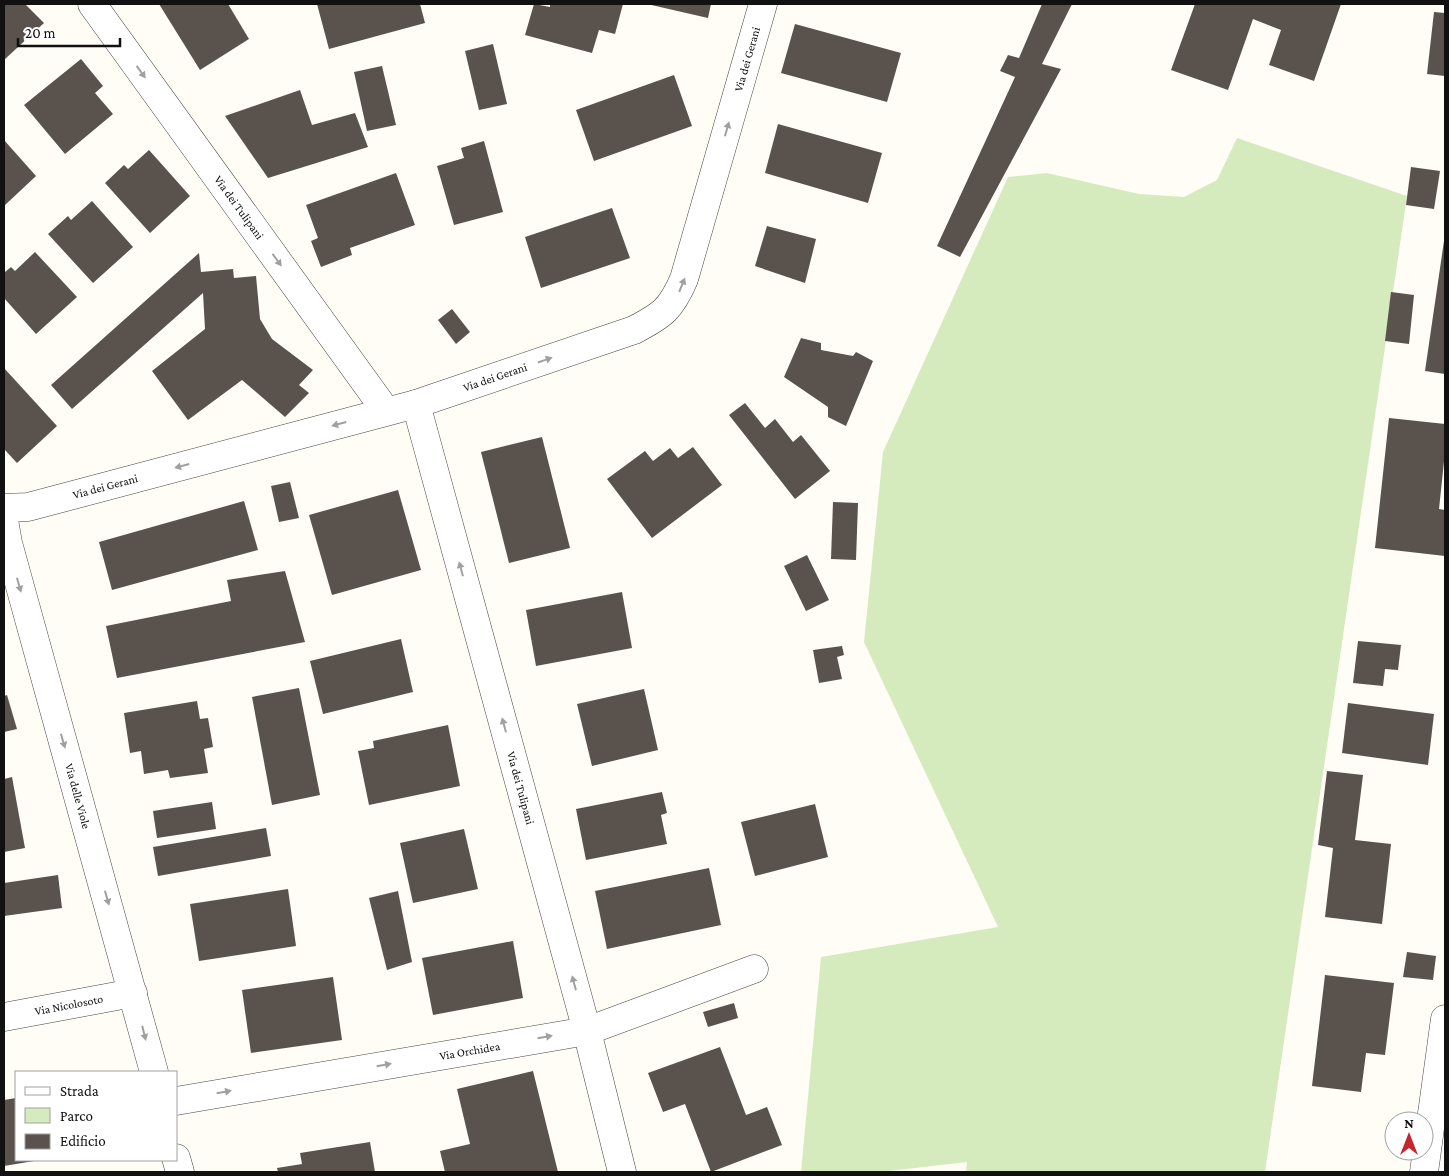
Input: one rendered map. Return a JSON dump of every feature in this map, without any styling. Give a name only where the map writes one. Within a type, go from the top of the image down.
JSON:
[{"type":"street","name":"Via dei Tulipani","points":[[92,4],[386,411]]},
{"type":"street","name":"Via dei Gerani","points":[[4,508],[28,507],[416,404],[634,330],[660,317],[676,298],[684,278],[763,4]]},
{"type":"street","name":"Via dei Tulipani","points":[[416,404],[587,1030],[622,1172]]},
{"type":"street","name":"Via delle Viole","points":[[4,520],[8,543],[154,1071]]},
{"type":"street","name":"Via Orchidea","points":[[178,1101],[587,1030],[754,969]]},
{"type":"street","name":"Via Nicolosoto","points":[[4,1017],[133,993]]},
{"type":"street","points":[[1424,1172],[1445,1019]]},
{"type":"green space","points":[[1237,138],[1407,196],[1265,1172],[966,1172],[967,1162],[880,1172],[801,1172],[821,957],[998,927],[864,642],[883,452],[1008,177],[1047,173],[1139,194],[1184,197],[1217,180]]},
{"type":"building","points":[[4,4],[25,4],[44,23],[4,60]]},
{"type":"building","points":[[159,4],[228,4],[249,39],[200,70]]},
{"type":"building","points":[[317,4],[420,4],[425,23],[329,49]]},
{"type":"building","points":[[534,4],[550,7],[550,4],[623,4],[615,34],[599,30],[592,53],[525,35]]},
{"type":"building","points":[[647,4],[711,4],[708,18]]},
{"type":"building","points":[[1042,4],[1072,4],[1042,64],[1061,69],[960,257],[937,246],[1015,77],[1000,71],[1008,55],[1019,58]]},
{"type":"building","points":[[1195,4],[1341,4],[1314,81],[1269,65],[1281,30],[1253,19],[1228,90],[1171,70]]},
{"type":"building","points":[[1434,12],[1445,13],[1445,76],[1427,74]]},
{"type":"building","points":[[795,24],[901,53],[887,102],[781,73]]},
{"type":"building","points":[[493,44],[507,104],[479,110],[465,51]]},
{"type":"building","points":[[81,59],[103,86],[95,93],[113,114],[65,154],[24,105]]},
{"type":"building","points":[[382,66],[396,125],[367,131],[354,72]]},
{"type":"building","points":[[674,75],[692,126],[594,161],[576,110]]},
{"type":"building","points":[[300,90],[312,125],[355,113],[368,147],[268,178],[225,116]]},
{"type":"building","points":[[778,124],[882,153],[868,203],[765,173]]},
{"type":"building","points":[[4,140],[36,176],[4,206]]},
{"type":"building","points":[[484,141],[503,212],[454,225],[437,166],[464,158],[461,148]]},
{"type":"building","points":[[149,150],[190,196],[150,233],[105,183],[124,165],[128,169]]},
{"type":"building","points":[[1411,167],[1440,171],[1434,209],[1406,205]]},
{"type":"building","points":[[396,173],[415,225],[350,248],[352,255],[321,267],[311,241],[318,238],[306,205]]},
{"type":"building","points":[[92,201],[133,247],[93,283],[48,234],[68,216],[71,220]]},
{"type":"building","points":[[612,208],[630,258],[541,288],[525,237]]},
{"type":"building","points":[[767,226],[816,239],[805,283],[755,266]]},
{"type":"building","points":[[1445,241],[1445,374],[1425,371]]},
{"type":"building","points":[[35,252],[77,297],[36,334],[4,298],[4,273],[11,267],[15,271]]},
{"type":"building","points":[[199,253],[201,272],[233,269],[234,278],[256,276],[260,319],[272,339],[313,370],[299,385],[309,393],[285,417],[242,380],[188,420],[152,371],[205,329],[203,293],[72,409],[51,385]]},
{"type":"building","points":[[1391,292],[1414,295],[1409,344],[1385,341]]},
{"type":"building","points":[[452,309],[470,332],[456,344],[438,320]]},
{"type":"building","points":[[801,338],[821,343],[821,350],[853,356],[856,352],[873,361],[846,426],[828,417],[828,407],[784,377]]},
{"type":"building","points":[[4,368],[57,426],[17,463],[4,449]]},
{"type":"building","points":[[745,403],[765,428],[775,419],[793,442],[801,435],[830,471],[795,499],[729,415]]},
{"type":"building","points":[[1389,418],[1445,424],[1445,452],[1439,509],[1445,510],[1445,556],[1375,548]]},
{"type":"building","points":[[542,437],[570,548],[509,563],[481,452]]},
{"type":"building","points":[[693,447],[722,485],[652,538],[607,479],[645,451],[653,461],[670,448],[678,458]]},
{"type":"building","points":[[290,482],[299,518],[279,522],[271,486]]},
{"type":"building","points":[[398,490],[421,570],[332,595],[309,515]]},
{"type":"building","points":[[244,501],[258,550],[112,590],[99,542]]},
{"type":"building","points":[[833,502],[858,503],[856,560],[831,559]]},
{"type":"building","points":[[807,555],[829,600],[806,611],[784,566]]},
{"type":"building","points":[[285,571],[305,642],[117,678],[106,626],[231,601],[227,580]]},
{"type":"building","points":[[622,592],[632,648],[536,666],[526,610]]},
{"type":"building","points":[[401,639],[413,692],[323,714],[310,661]]},
{"type":"building","points":[[1358,641],[1401,645],[1398,670],[1385,669],[1383,686],[1353,683]]},
{"type":"building","points":[[842,646],[844,655],[837,657],[842,679],[819,683],[813,650]]},
{"type":"building","points":[[299,688],[320,795],[272,805],[252,697]]},
{"type":"building","points":[[644,689],[658,750],[592,766],[577,704]]},
{"type":"building","points":[[7,695],[17,729],[4,732],[4,696]]},
{"type":"building","points":[[197,701],[200,719],[208,718],[213,747],[204,749],[208,773],[170,778],[168,770],[144,774],[141,751],[130,753],[124,713]]},
{"type":"building","points":[[1348,703],[1434,714],[1428,765],[1342,753]]},
{"type":"building","points":[[448,725],[460,786],[369,805],[358,751],[374,748],[373,741]]},
{"type":"building","points":[[1327,771],[1363,775],[1355,840],[1391,844],[1382,924],[1325,917],[1333,848],[1318,845]]},
{"type":"building","points":[[12,777],[25,848],[4,852],[4,779]]},
{"type":"building","points":[[662,792],[667,813],[661,815],[667,844],[586,860],[576,809]]},
{"type":"building","points":[[212,802],[216,829],[157,838],[153,811]]},
{"type":"building","points":[[815,804],[828,857],[755,876],[741,822]]},
{"type":"building","points":[[266,828],[271,856],[158,876],[153,847]]},
{"type":"building","points":[[464,829],[478,889],[413,903],[400,843]]},
{"type":"building","points":[[709,868],[721,925],[607,949],[595,891]]},
{"type":"building","points":[[58,875],[62,908],[4,916],[4,883]]},
{"type":"building","points":[[288,889],[296,946],[199,961],[190,904]]},
{"type":"building","points":[[398,891],[412,962],[387,970],[369,898]]},
{"type":"building","points":[[513,941],[523,998],[433,1015],[422,958]]},
{"type":"building","points":[[1407,952],[1436,956],[1433,980],[1403,977]]},
{"type":"building","points":[[1325,975],[1394,983],[1385,1055],[1366,1053],[1361,1092],[1312,1086]]},
{"type":"building","points":[[333,977],[342,1040],[251,1053],[242,990]]},
{"type":"building","points":[[734,1003],[738,1018],[708,1027],[703,1012]]},
{"type":"building","points":[[720,1047],[746,1115],[767,1107],[782,1145],[711,1172],[685,1104],[663,1112],[648,1073]]},
{"type":"building","points":[[533,1071],[558,1172],[445,1172],[440,1151],[470,1144],[457,1089]]},
{"type":"building","points":[[15,1098],[15,1161],[34,1161],[4,1166],[4,1100]]},
{"type":"building","points":[[370,1142],[375,1172],[278,1172],[277,1168],[302,1164],[300,1153]]}]
